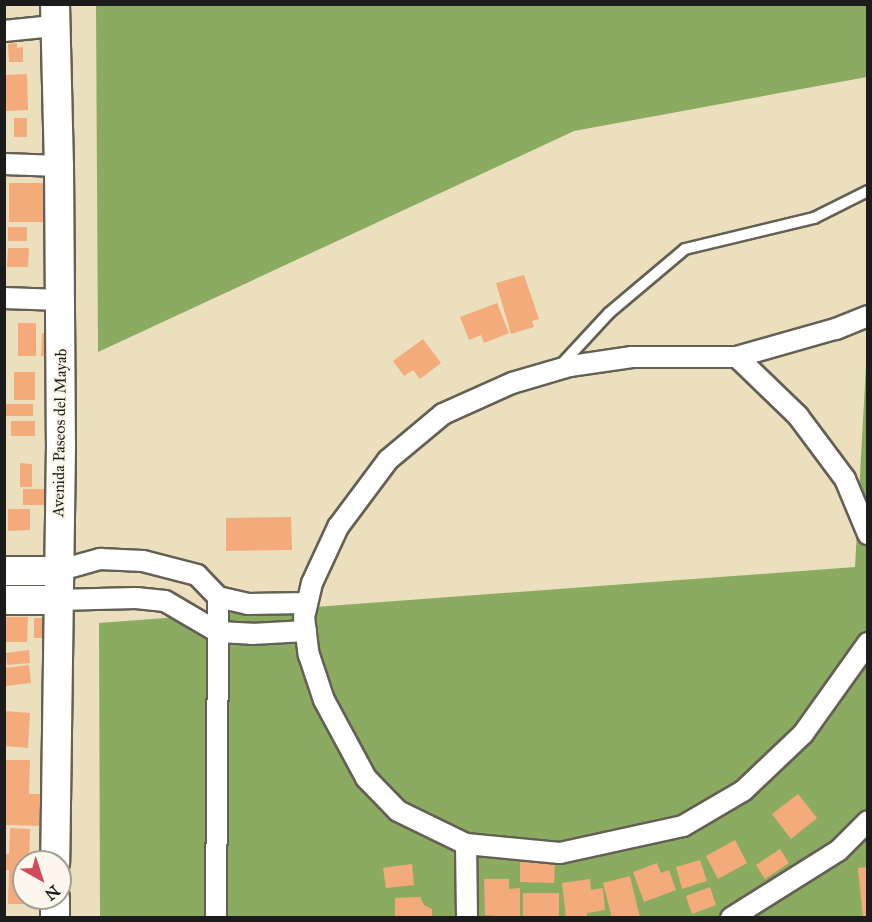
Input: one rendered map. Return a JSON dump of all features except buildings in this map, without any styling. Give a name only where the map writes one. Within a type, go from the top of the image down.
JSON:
[{"type":"main road","name":"Avenida Paseos del Mayab","points":[[55,15],[61,300],[55,850]]},
{"type":"main road","points":[[4,571],[57,571]]},
{"type":"main road","points":[[4,600],[57,600]]},
{"type":"street","points":[[4,31],[55,15]]},
{"type":"street","points":[[4,164],[59,166]]},
{"type":"street","points":[[4,298],[61,300]]},
{"type":"street","points":[[867,315],[835,329],[737,357],[632,357],[555,370],[512,383],[443,414],[388,460],[338,527],[312,583],[304,617],[309,655],[324,700],[366,777],[398,811],[465,844],[560,853],[683,826],[743,791],[803,734],[867,643]]},
{"type":"street","points":[[737,357],[798,416],[845,479],[867,534]]},
{"type":"street","points":[[57,571],[100,559],[143,561],[196,575],[218,597],[248,604],[307,603]]},
{"type":"street","points":[[216,918],[218,597]]},
{"type":"street","points":[[57,600],[136,598],[165,601],[218,632],[252,634],[306,631]]},
{"type":"street","points":[[731,918],[838,851],[867,821]]},
{"type":"street","points":[[465,844],[467,918]]},
{"type":"lane","points":[[555,370],[609,313],[685,249],[814,218],[867,191]]},
{"type":"green space","points":[[96,5],[867,5],[867,77],[574,131],[98,352]]},
{"type":"green space","points":[[867,347],[867,917],[100,917],[99,623],[855,567]]}]
